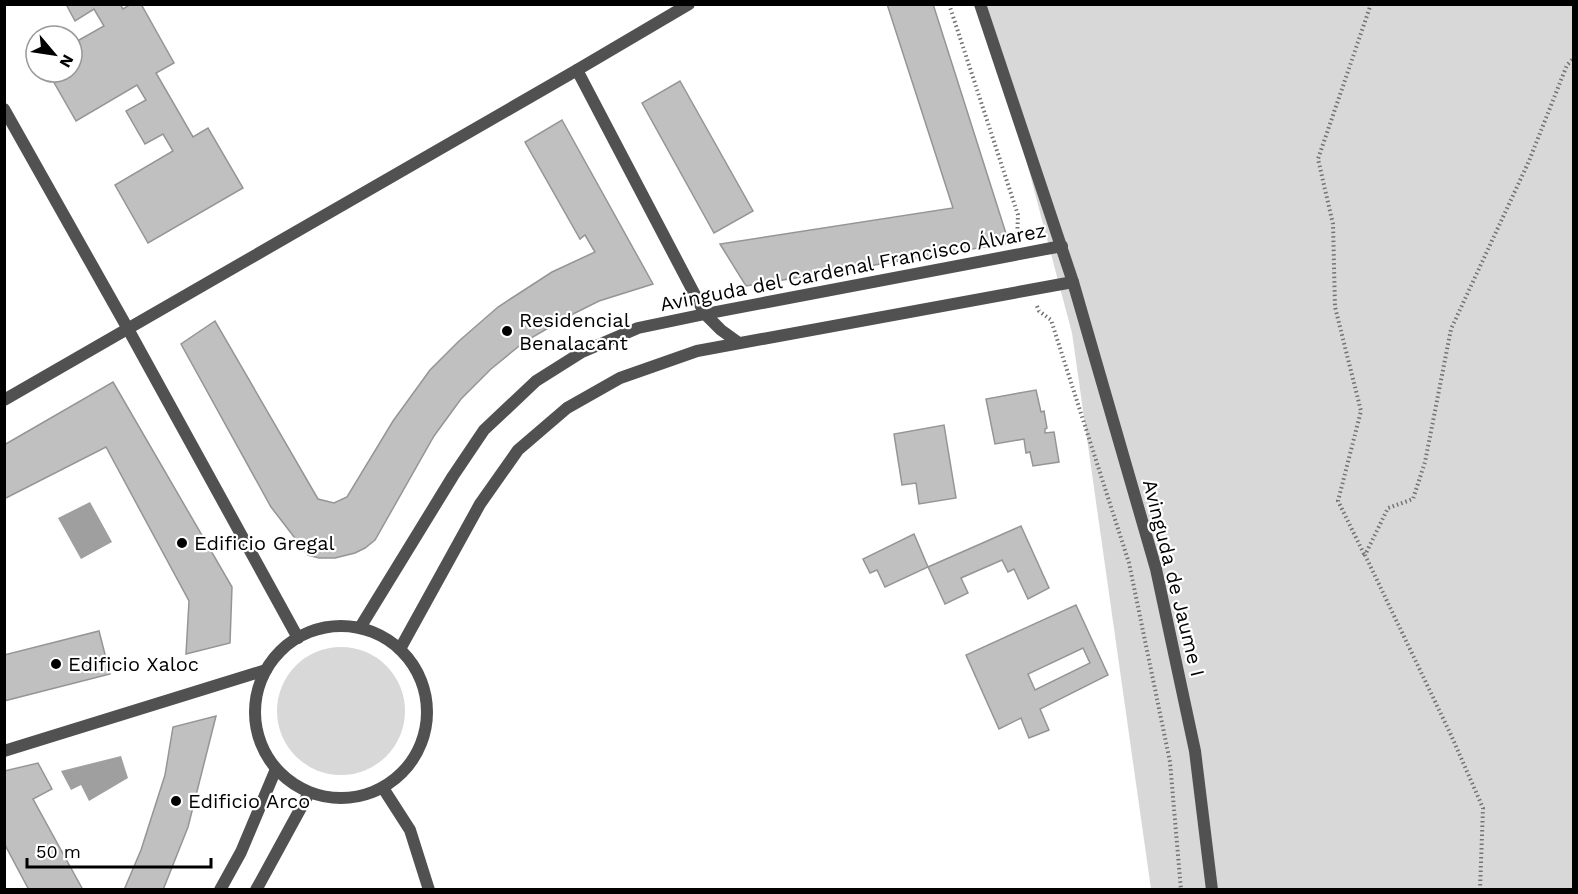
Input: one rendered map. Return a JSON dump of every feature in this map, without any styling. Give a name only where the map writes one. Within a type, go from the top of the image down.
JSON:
[{"type":"street","points":[[4,400],[689,4]]},
{"type":"street","name":"Avinguda de Jaume I","points":[[980,4],[1062,246],[1156,568],[1195,751],[1212,890]]},
{"type":"street","points":[[577,70],[705,314],[739,343]]},
{"type":"street","points":[[4,109],[298,638]]},
{"type":"street","name":"Avinguda del Cardenal Francisco Álvarez","points":[[361,626],[453,476],[484,430],[536,381],[582,352],[638,328],[1062,246]]},
{"type":"street","points":[[400,649],[480,504],[518,450],[567,408],[620,378],[697,351],[1073,282]]},
{"type":"street","points":[[361,626],[400,649],[414,666],[425,691],[427,716],[422,741],[411,764],[383,788],[352,798],[309,793],[276,770],[264,751],[256,728],[256,699],[266,670],[282,649],[298,638],[322,628],[361,626]]},
{"type":"street","points":[[4,751],[266,670]]},
{"type":"street","points":[[220,890],[241,852],[276,770]]},
{"type":"street","points":[[383,788],[410,830],[429,890]]},
{"type":"street","points":[[256,890],[309,793]]},
{"type":"path","points":[[949,4],[1018,215],[1016,235],[1022,254]]},
{"type":"path","points":[[1371,4],[1318,159],[1333,224],[1335,307],[1361,411],[1338,501],[1446,724],[1483,808],[1480,890]]},
{"type":"path","points":[[1365,555],[1388,508],[1413,499],[1425,462],[1451,329],[1529,161],[1567,65],[1574,58]]},
{"type":"path","points":[[1032,289],[1039,311],[1050,320],[1129,563],[1170,762],[1181,890]]},
{"type":"shaded area","points":[[985,5],[1573,5],[1573,889],[1151,889],[1072,333]]},
{"type":"shaded area","points":[[90,502],[112,542],[81,559],[58,518]]},
{"type":"shaded area","points":[[341,647],[366,651],[387,665],[401,686],[405,711],[401,736],[387,757],[366,771],[341,775],[316,771],[295,757],[281,736],[277,711],[281,686],[295,665],[316,651]]},
{"type":"shaded area","points":[[121,756],[128,778],[89,801],[81,785],[71,790],[61,771]]},
{"type":"building","points":[[66,4],[120,4],[123,9],[131,4],[141,4],[174,63],[156,73],[193,137],[208,128],[243,188],[148,243],[115,185],[173,151],[163,134],[145,144],[126,111],[146,100],[137,85],[76,121],[55,84],[84,84],[84,37],[104,26],[94,9],[75,21]]},
{"type":"building","points":[[887,4],[933,4],[1009,243],[746,286],[720,244],[953,208]]},
{"type":"building","points":[[680,81],[753,211],[714,233],[642,103]]},
{"type":"building","name":"Residencial Benalacant","points":[[562,120],[653,284],[599,301],[524,342],[491,369],[461,399],[434,436],[375,540],[355,553],[335,558],[308,555],[271,507],[181,344],[215,321],[318,499],[334,503],[347,497],[393,421],[430,370],[459,341],[498,307],[552,272],[595,252],[585,235],[580,239],[525,142]]},
{"type":"building","name":"Edificio Gregal","points":[[113,382],[232,587],[230,643],[186,654],[189,601],[106,447],[4,499],[4,445]]},
{"type":"building","points":[[1036,390],[1041,412],[1044,411],[1047,428],[1045,433],[1054,432],[1059,462],[1033,466],[1030,452],[1026,453],[1024,439],[995,444],[986,399]]},
{"type":"building","points":[[944,425],[956,498],[919,504],[916,483],[902,485],[894,434]]},
{"type":"building","points":[[1021,526],[1049,588],[1028,599],[1014,569],[1008,572],[1002,560],[961,578],[968,593],[945,604],[928,567]]},
{"type":"building","points":[[914,534],[928,567],[885,587],[877,570],[870,573],[863,559]]},
{"type":"building","points":[[1076,605],[1108,675],[1040,709],[1049,730],[1029,738],[1021,718],[999,729],[966,655]],"holes":[[[1083,648],[1090,663],[1035,690],[1028,674]]]},
{"type":"building","name":"Edificio Xaloc","points":[[99,631],[110,674],[4,701],[4,655]]},
{"type":"building","name":"Edificio Arco","points":[[216,716],[188,827],[163,890],[124,890],[141,850],[165,775],[173,727]]},
{"type":"building","points":[[38,763],[52,789],[33,799],[83,890],[29,890],[4,843],[4,771]]},
{"type":"place","name":"Residencial Benalacant","points":[[507,331]]},
{"type":"place","name":"Edificio Gregal","points":[[182,543]]},
{"type":"place","name":"Edificio Xaloc","points":[[56,664]]},
{"type":"place","name":"Edificio Arco","points":[[176,801]]}]
